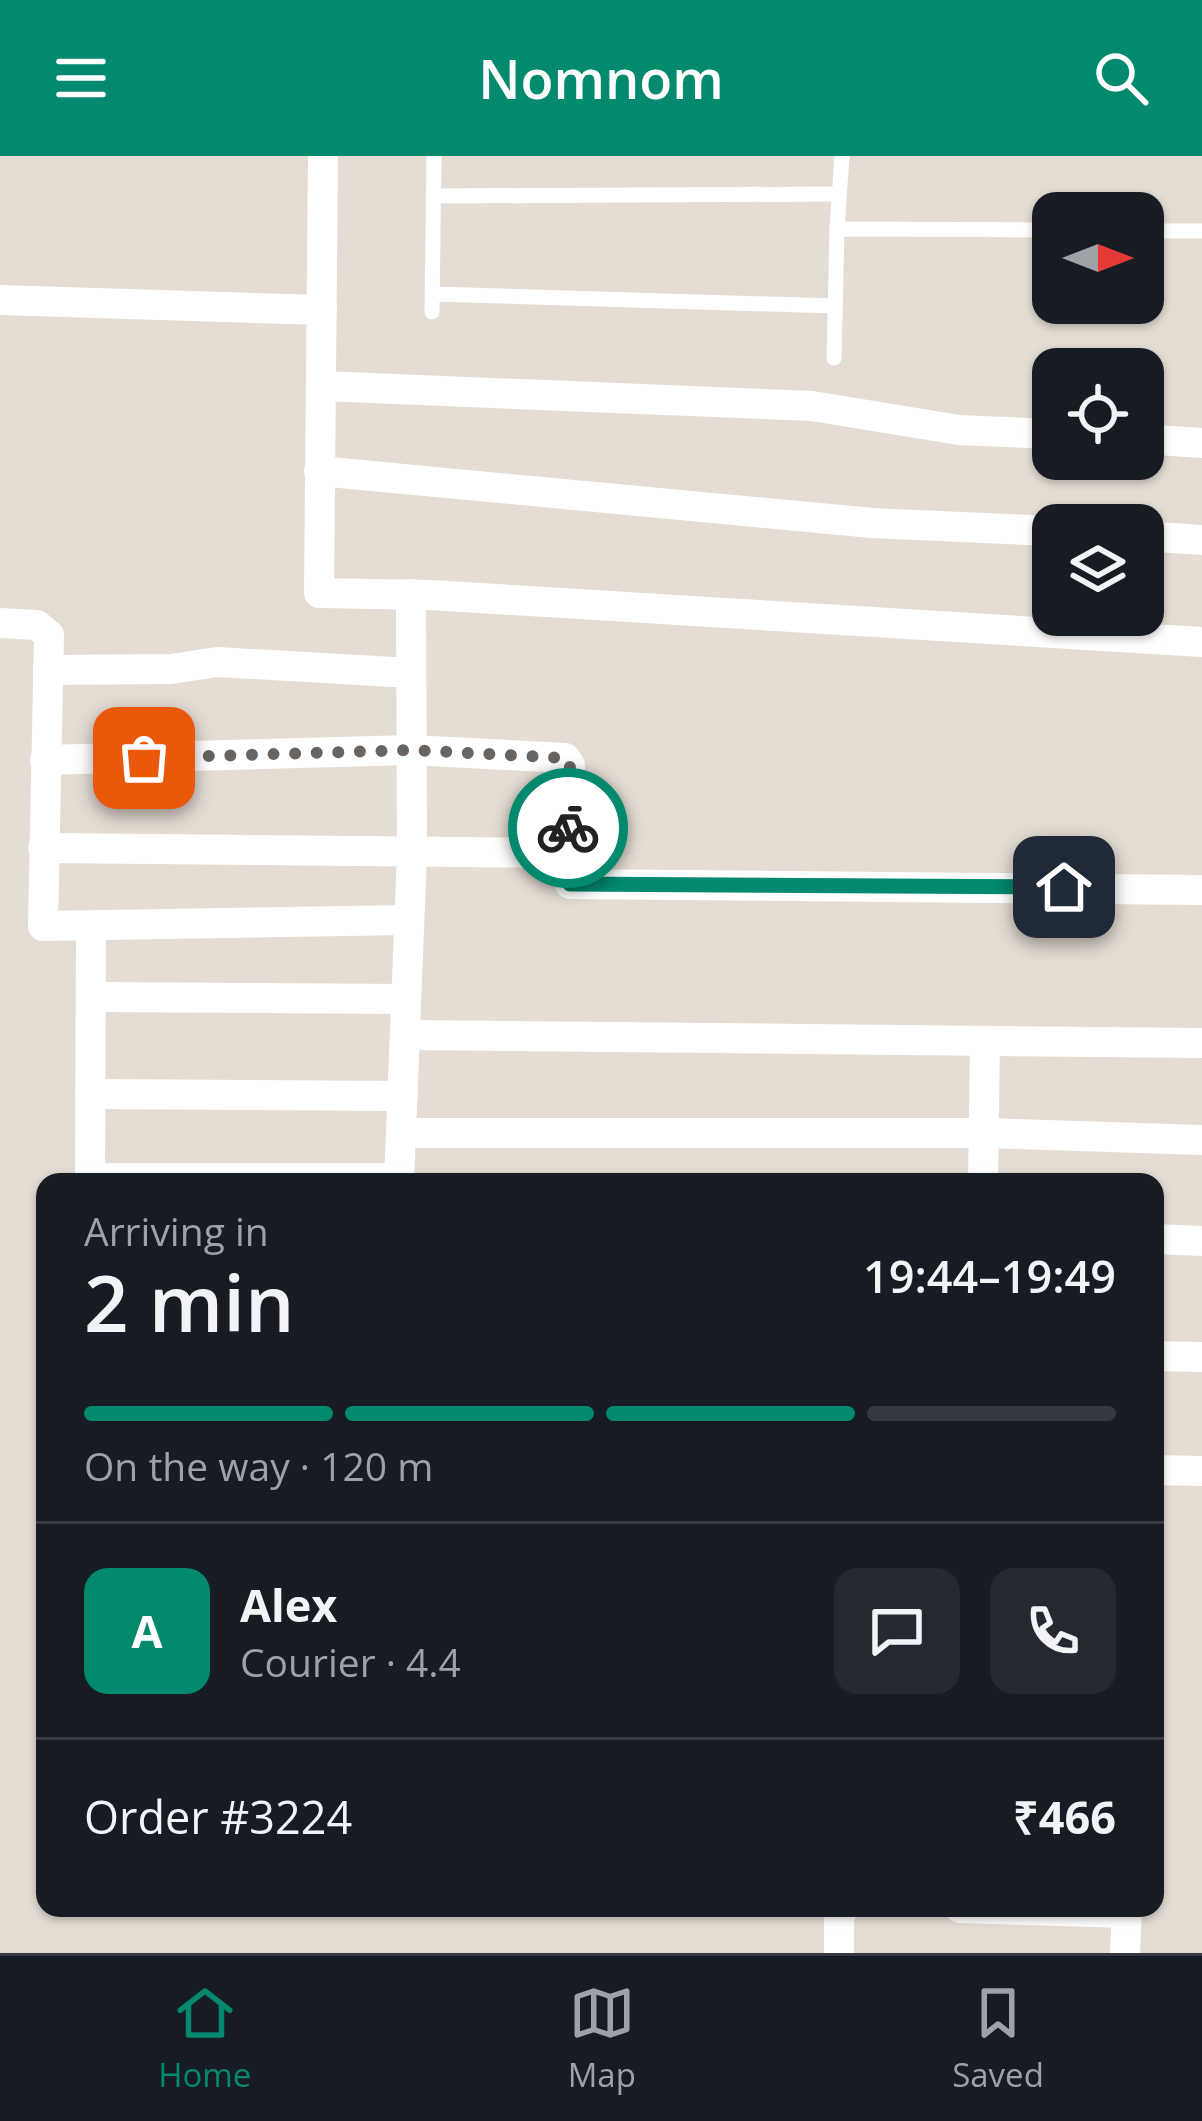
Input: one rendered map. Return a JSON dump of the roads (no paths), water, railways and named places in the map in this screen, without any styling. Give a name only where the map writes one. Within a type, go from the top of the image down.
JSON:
[{"type":"street","points":[[323,156],[316,592],[1202,642]]},
{"type":"street","points":[[0,300],[322,310]]},
{"type":"street","points":[[321,386],[812,406],[959,430],[1032,433]]},
{"type":"street","points":[[1164,440],[1202,443]]},
{"type":"street","points":[[319,471],[872,523],[1032,530]]},
{"type":"street","points":[[1164,537],[1202,540]]},
{"type":"street","points":[[399,1173],[412,848],[411,594]]},
{"type":"street","points":[[0,623],[45,628],[43,926],[409,920]]},
{"type":"street","points":[[48,670],[171,669],[217,662],[411,674]]},
{"type":"street","points":[[45,760],[411,750],[565,758],[570,765],[570,884],[1202,890]]},
{"type":"street","points":[[43,848],[567,853]]},
{"type":"street","points":[[90,1173],[92,928]]},
{"type":"street","points":[[91,997],[406,999]]},
{"type":"street","points":[[405,1035],[1202,1043]]},
{"type":"street","points":[[983,1173],[985,1041]]},
{"type":"street","points":[[91,1094],[403,1096]]},
{"type":"street","points":[[401,1133],[984,1133],[1202,1140]]},
{"type":"street","points":[[1164,1239],[1202,1241]]},
{"type":"street","points":[[1164,1356],[1202,1357]]},
{"type":"street","points":[[1164,1470],[1202,1471]]},
{"type":"street","points":[[838,1953],[839,1917]]},
{"type":"street","points":[[1125,1953],[1127,1917]]},
{"type":"lane","points":[[434,156],[432,303],[835,306]]},
{"type":"lane","points":[[834,358],[842,156]]},
{"type":"lane","points":[[433,196],[839,194]]},
{"type":"lane","points":[[837,229],[1032,230]]},
{"type":"lane","points":[[1164,231],[1202,232]]}]
